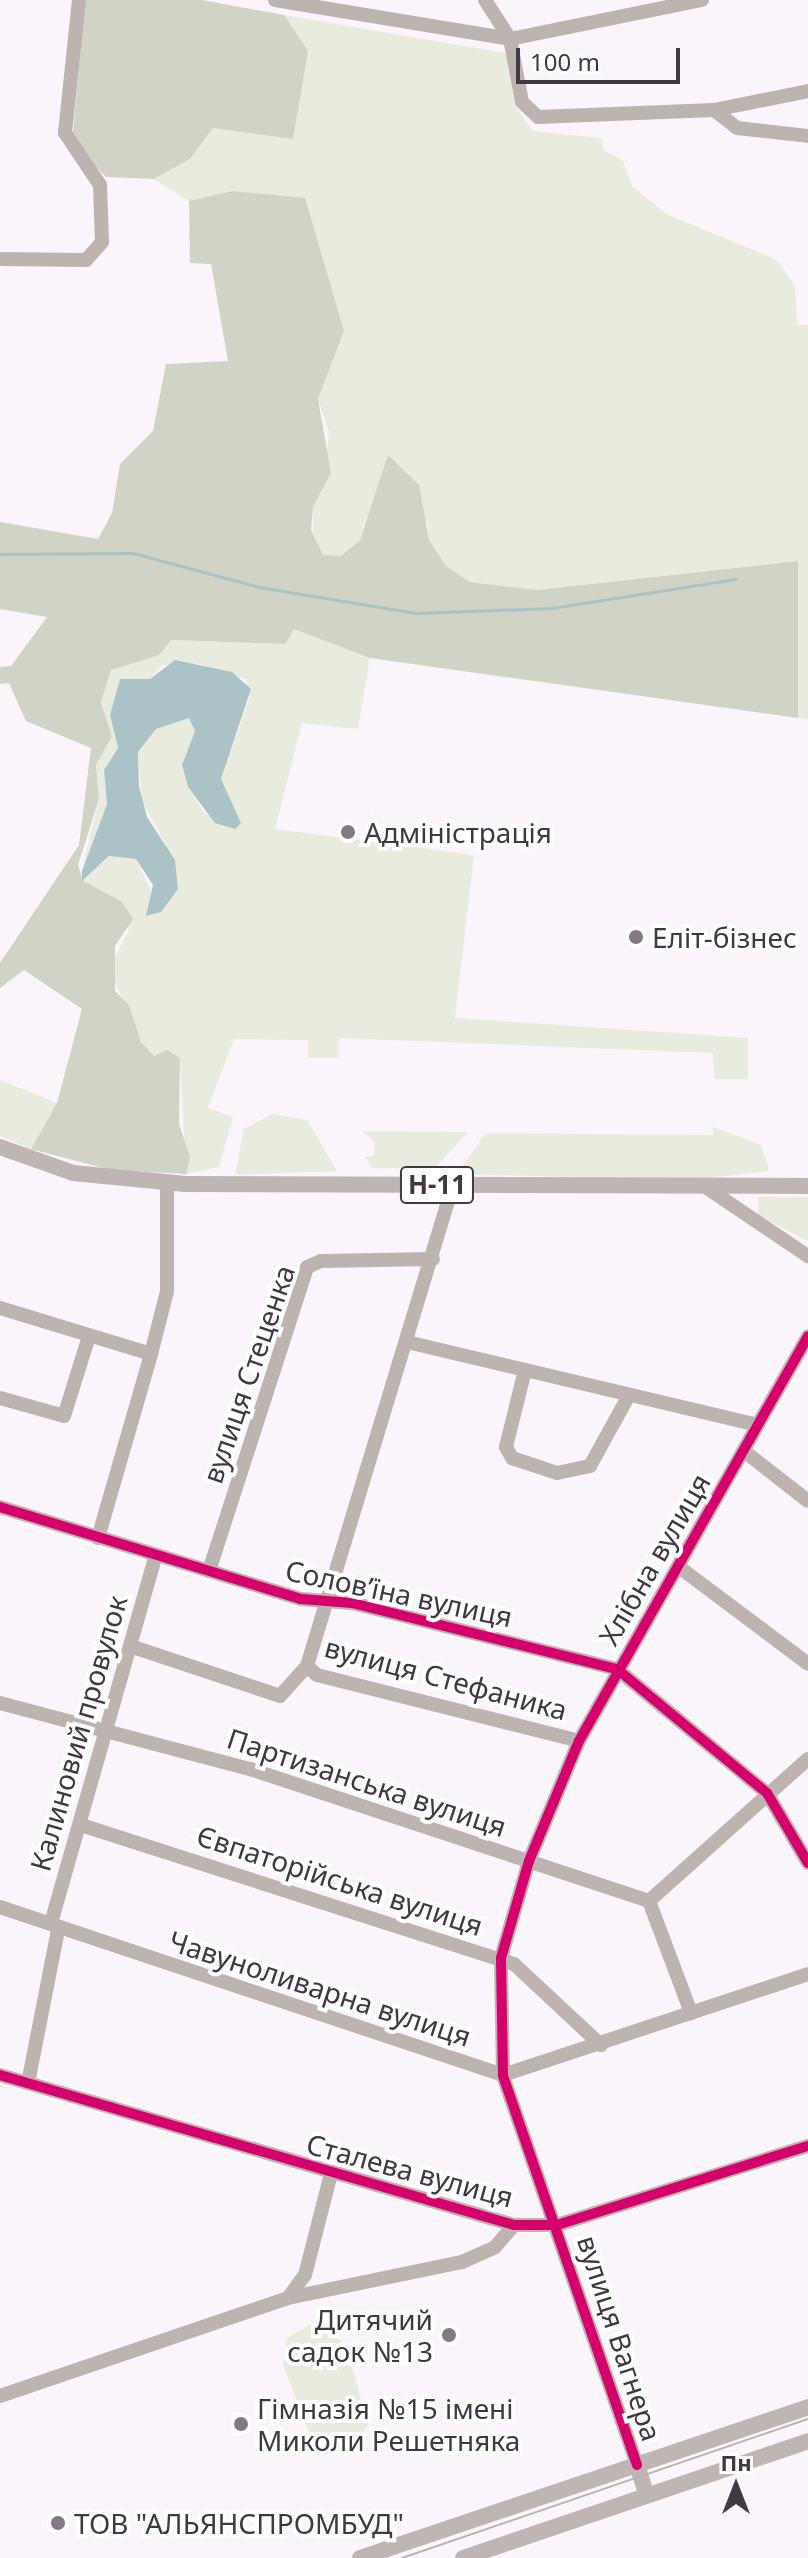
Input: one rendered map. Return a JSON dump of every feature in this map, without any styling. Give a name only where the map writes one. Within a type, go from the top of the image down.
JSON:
[{"type":"main road","name":"Н-11","points":[[0,1147],[73,1173],[167,1183],[707,1188],[808,1186]]},
{"type":"main road","points":[[360,2558],[808,2407]]},
{"type":"main road","points":[[463,2558],[808,2441]]},
{"type":"main road","points":[[637,2465],[647,2495]]},
{"type":"street","points":[[0,259],[86,260],[102,242],[100,185],[65,133],[79,0]]},
{"type":"street","points":[[275,0],[510,39],[702,0]]},
{"type":"street","points":[[485,0],[510,39],[522,102],[538,117],[714,110],[808,91]]},
{"type":"street","points":[[714,110],[737,128],[808,136]]},
{"type":"street","points":[[98,1538],[151,1354],[169,1267],[167,1183]]},
{"type":"street","points":[[307,1666],[453,1185]]},
{"type":"street","points":[[707,1188],[808,1256]]},
{"type":"street","name":"вулиця Стеценка","points":[[209,1571],[307,1267],[321,1261],[433,1259]]},
{"type":"street","points":[[0,1308],[151,1354]]},
{"type":"street","points":[[0,1398],[64,1416],[89,1336]]},
{"type":"street","name":"Хлібна вулиця","points":[[557,2225],[503,2075],[501,1958],[529,1861],[579,1741],[808,1336]]},
{"type":"street","points":[[407,1342],[757,1425]]},
{"type":"street","points":[[525,1370],[506,1447],[512,1458],[557,1473],[590,1466],[629,1395]]},
{"type":"street","points":[[744,1451],[808,1501]]},
{"type":"street","name":"Соловʼїна вулиця","points":[[0,1507],[155,1557],[617,1669],[767,1793],[808,1863]]},
{"type":"street","name":"Калиновий провулок","points":[[28,2083],[54,1926],[155,1557]]},
{"type":"street","points":[[679,1567],[808,1664]]},
{"type":"street","name":"вулиця Стефаника","points":[[130,1646],[280,1696],[307,1666],[317,1675],[579,1741]]},
{"type":"street","name":"Партизанська вулиця","points":[[0,1703],[108,1736],[250,1769],[649,1901]]},
{"type":"street","points":[[691,2013],[649,1901],[808,1759]]},
{"type":"street","name":"Євпаторійська вулиця","points":[[81,1825],[501,1958],[539,1980],[601,2045]]},
{"type":"street","name":"Чавуноливарна вулиця","points":[[0,1907],[503,2075]]},
{"type":"street","points":[[503,2075],[808,1974]]},
{"type":"street","name":"Сталева вулиця","points":[[0,2075],[514,2225],[557,2225],[808,2146]]},
{"type":"street","points":[[288,2298],[305,2275],[331,2174]]},
{"type":"street","points":[[0,2396],[288,2298],[462,2262],[495,2247],[514,2225]]},
{"type":"street","name":"вулиця Вагнера","points":[[557,2225],[637,2465]]},
{"type":"shaded area","points":[[85,0],[202,0],[284,15],[308,51],[293,139],[213,128],[190,159],[154,179],[106,177],[72,143]]},
{"type":"shaded area","points":[[284,15],[505,53],[515,106],[533,131],[601,138],[603,149],[623,161],[632,186],[666,214],[777,260],[795,286],[797,325],[808,325],[808,719],[798,718],[797,561],[537,590],[470,582],[446,566],[429,540],[427,521],[366,517],[360,540],[341,556],[323,556],[313,544],[313,507],[323,491],[329,432],[318,399],[344,331],[232,191],[189,201],[154,179],[190,159],[213,128],[308,51]]},
{"type":"shaded area","points":[[232,191],[305,198],[344,331],[318,399],[331,473],[313,507],[311,530],[323,555],[341,556],[360,540],[388,455],[419,485],[429,540],[446,566],[470,582],[537,590],[798,561],[798,718],[370,658],[294,629],[285,644],[171,640],[159,655],[111,670],[101,702],[112,736],[96,765],[99,799],[78,865],[83,881],[121,901],[133,919],[115,946],[115,991],[129,1005],[141,1042],[154,1056],[167,1050],[180,1058],[179,1124],[190,1157],[186,1174],[111,1170],[31,1149],[57,1103],[82,1009],[24,970],[0,988],[0,963],[79,845],[91,748],[26,721],[9,683],[0,684],[0,667],[11,666],[47,617],[0,609],[0,522],[98,539],[112,513],[120,464],[153,431],[166,364],[228,361],[211,264],[190,263],[189,201]]},
{"type":"shaded area","points":[[294,629],[370,658],[358,729],[302,723],[275,829],[474,855],[455,1018],[748,1038],[748,1079],[714,1079],[713,1053],[339,1038],[339,1058],[308,1058],[308,1040],[234,1039],[208,1108],[233,1117],[219,1167],[186,1174],[180,1058],[154,1056],[141,1042],[109,968],[129,930],[121,901],[82,881],[110,856],[136,859],[161,912],[166,844],[142,802],[138,752],[156,729],[189,718],[195,731],[182,765],[188,787],[205,814],[240,824],[221,779],[250,697],[246,679],[199,664],[162,665],[150,679],[120,679],[110,715],[118,749],[104,770],[107,804],[82,871],[99,799],[96,765],[112,736],[101,701],[111,670],[171,640],[284,644]]},
{"type":"shaded area","points":[[0,1080],[57,1103],[31,1149],[0,1136]]},
{"type":"shaded area","points":[[273,1114],[307,1120],[337,1171],[235,1175],[244,1129]]},
{"type":"shaded area","points":[[713,1127],[761,1145],[769,1171],[689,1180],[457,1174],[486,1133],[713,1135]]},
{"type":"shaded area","points":[[362,1131],[468,1132],[434,1169],[372,1168],[365,1157],[374,1156],[374,1141]]},
{"type":"shaded area","points":[[758,1197],[808,1197],[808,1241],[758,1215]]},
{"type":"shaded area","points":[[313,2323],[332,2330],[347,2349],[368,2425],[351,2448],[334,2452],[314,2444],[283,2365],[287,2338]]},
{"type":"water","points":[[175,660],[232,672],[251,689],[221,779],[241,823],[235,829],[215,823],[188,787],[182,765],[195,731],[189,718],[156,729],[138,752],[139,786],[147,817],[175,860],[178,889],[161,912],[146,916],[153,885],[136,859],[109,856],[82,881],[82,871],[107,804],[104,770],[118,748],[110,715],[120,679],[150,679]]},
{"type":"waterway","points":[[0,554],[133,553],[259,587],[416,613],[552,608],[736,579]]},
{"type":"tram line","points":[[402,2558],[808,2419]]},
{"type":"cycle path","points":[[637,2465],[503,2075],[501,1958],[529,1861],[579,1741],[808,1336]]},
{"type":"cycle path","points":[[0,1507],[301,1599],[352,1603],[617,1669],[767,1793],[808,1863]]},
{"type":"cycle path","points":[[0,2075],[514,2225],[557,2225],[808,2146]]},
{"type":"place","name":"Адміністрація","points":[[348,832]]},
{"type":"place","name":"Еліт-бізнес","points":[[636,937]]},
{"type":"place","name":"Дитячий садок №13","points":[[449,2335]]},
{"type":"place","name":"Гімназія №15 імені Миколи Решетняка","points":[[241,2424]]},
{"type":"place","name":"ТОВ \"АЛЬЯНСПРОМБУД\"","points":[[58,2523]]}]
